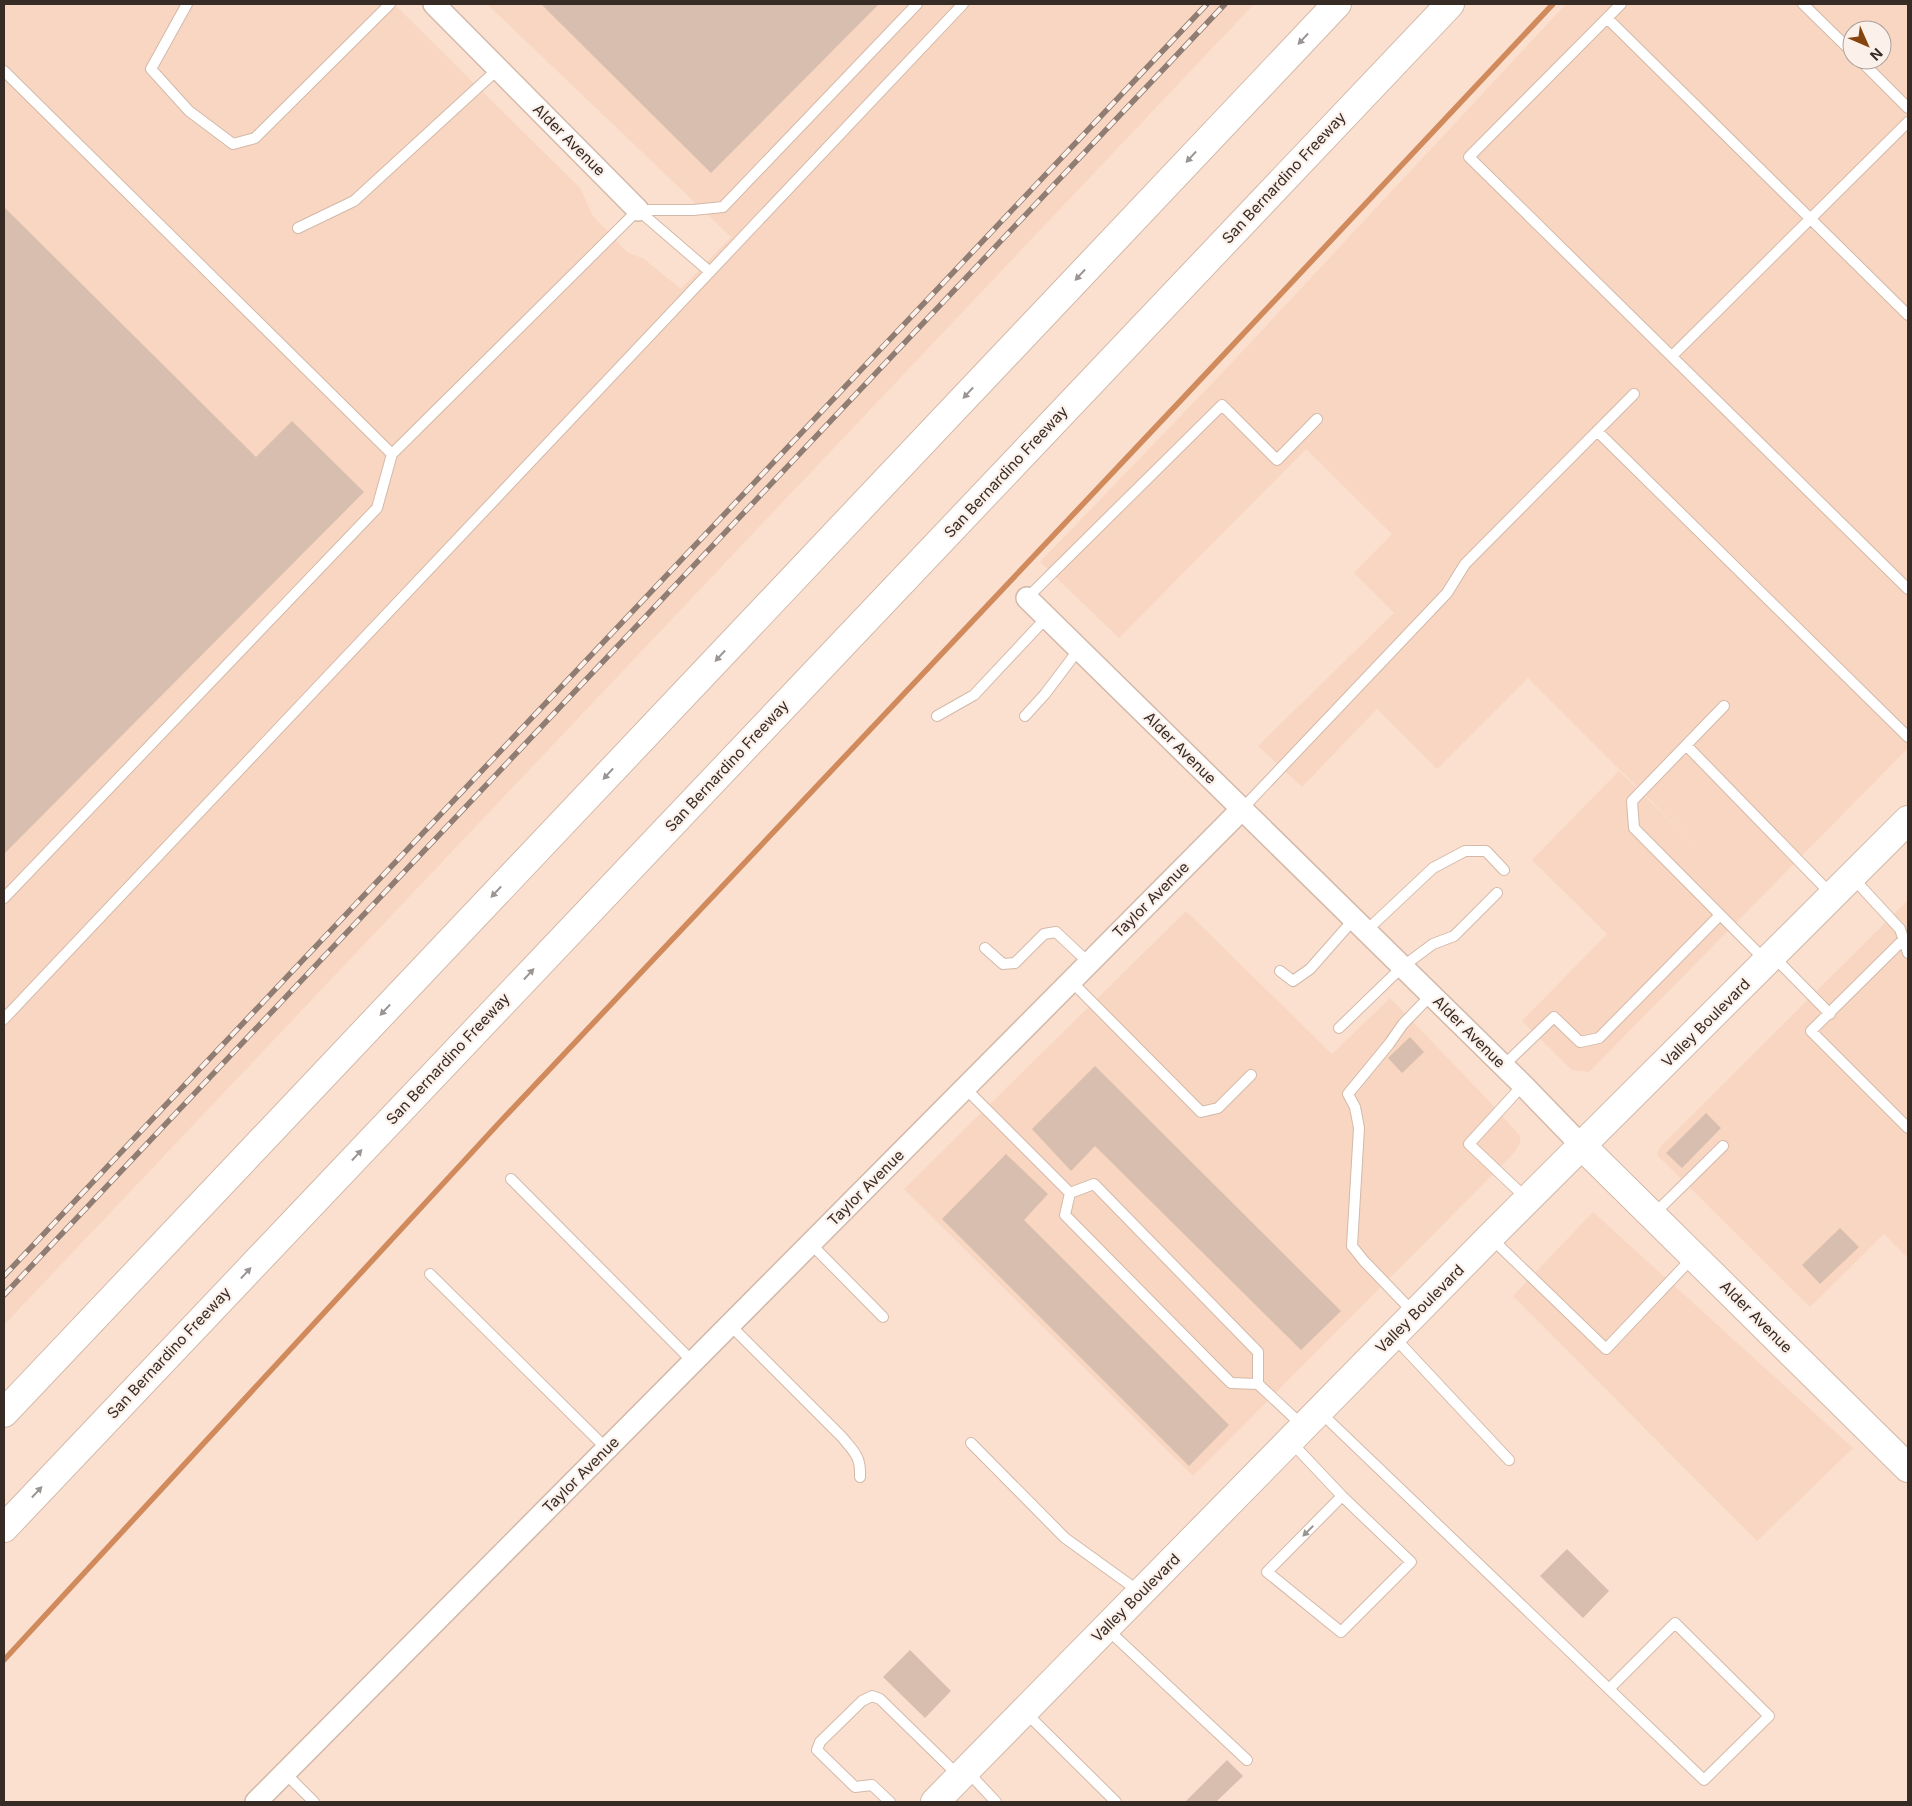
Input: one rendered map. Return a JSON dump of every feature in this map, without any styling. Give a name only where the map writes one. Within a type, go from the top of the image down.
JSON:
[{"type":"main road","points":[[4,1413],[1337,4]]},
{"type":"main road","name":"San Bernardino Freeway","points":[[4,1528],[1450,4]]},
{"type":"main road","name":"Valley Boulevard","points":[[934,1802],[1490,1237],[1908,820]]},
{"type":"main road","name":"Alder Avenue","points":[[1582,1146],[1908,1468]]},
{"type":"street","name":"Alder Avenue","points":[[434,4],[638,210]]},
{"type":"street","name":"Alder Avenue","points":[[1027,598],[1523,1085],[1582,1146]]},
{"type":"street","name":"Taylor Avenue","points":[[256,1802],[1242,809]]},
{"type":"lane","points":[[187,4],[151,69],[189,111],[233,144],[255,138],[390,4]]},
{"type":"lane","points":[[4,898],[377,508],[392,454],[638,210],[693,210],[723,207],[917,4]]},
{"type":"lane","points":[[4,1019],[963,4]]},
{"type":"lane","points":[[1621,4],[1469,156],[1908,589]]},
{"type":"lane","points":[[1803,4],[1842,42]]},
{"type":"lane","points":[[1607,18],[1908,315]]},
{"type":"lane","points":[[298,228],[354,200],[498,69]]},
{"type":"lane","points":[[1870,70],[1908,108]]},
{"type":"lane","points":[[4,71],[392,454]]},
{"type":"lane","points":[[1672,356],[1908,122]]},
{"type":"lane","name":"Alder Avenue","points":[[638,210],[710,272]]},
{"type":"lane","name":"Taylor Avenue","points":[[1242,809],[1447,593],[1465,564],[1634,394]]},
{"type":"lane","points":[[1027,598],[1222,404],[1277,460],[1318,419]]},
{"type":"lane","points":[[1597,431],[1908,737]]},
{"type":"lane","points":[[937,716],[974,695],[1047,617]]},
{"type":"lane","points":[[1024,716],[1045,694],[1079,649]]},
{"type":"lane","points":[[1724,706],[1632,801],[1634,828],[1720,915],[1830,1014]]},
{"type":"lane","points":[[1686,745],[1833,896]]},
{"type":"lane","points":[[1280,971],[1293,981],[1433,868],[1464,851],[1486,851],[1504,870]]},
{"type":"lane","points":[[1852,877],[1900,928],[1908,953]]},
{"type":"lane","points":[[1338,1028],[1402,967],[1433,944],[1454,936],[1497,893]]},
{"type":"lane","points":[[1503,1066],[1554,1017],[1580,1042],[1599,1038],[1720,915]]},
{"type":"lane","points":[[985,948],[1003,964],[1016,963],[1044,934],[1056,932],[1089,963]]},
{"type":"lane","points":[[1904,939],[1811,1031],[1908,1128]]},
{"type":"lane","points":[[1071,981],[1201,1112],[1218,1108],[1250,1075]]},
{"type":"lane","points":[[1415,1314],[1364,1262],[1352,1246],[1359,1128],[1355,1107],[1348,1094],[1403,1024],[1431,995]]},
{"type":"lane","points":[[1523,1085],[1468,1144],[1528,1200]]},
{"type":"lane","points":[[965,1088],[1070,1193]]},
{"type":"lane","points":[[1653,1215],[1723,1146]]},
{"type":"lane","points":[[511,1180],[693,1362]]},
{"type":"lane","points":[[1070,1193],[1094,1184],[1258,1352],[1258,1384]]},
{"type":"lane","points":[[1070,1193],[1065,1215],[1231,1383],[1258,1384],[1304,1426],[1609,1689],[1704,1780],[1769,1716],[1674,1623],[1609,1689]]},
{"type":"lane","points":[[1490,1237],[1606,1348],[1695,1256]]},
{"type":"lane","points":[[810,1243],[883,1317]]},
{"type":"lane","points":[[430,1274],[607,1449]]},
{"type":"lane","points":[[730,1325],[842,1437],[861,1463],[860,1477]]},
{"type":"lane","points":[[1393,1336],[1509,1460]]},
{"type":"lane","points":[[1304,1426],[1342,1496],[1410,1562],[1341,1632],[1267,1572],[1342,1496]]},
{"type":"lane","points":[[971,1443],[1065,1538],[1141,1592]]},
{"type":"lane","points":[[1106,1628],[1247,1760]]},
{"type":"lane","points":[[890,1802],[872,1785],[855,1788],[817,1750],[820,1742],[862,1701],[872,1696],[880,1699],[996,1802]]},
{"type":"lane","points":[[1025,1711],[1116,1802]]},
{"type":"lane","points":[[285,1773],[314,1802]]},
{"type":"shaded area","points":[[4,4],[394,4],[580,188],[593,216],[627,252],[644,259],[681,289],[731,237],[487,4],[1254,4],[4,1325]]},
{"type":"shaded area","points":[[1566,4],[1908,4],[1908,748],[1589,1072],[1572,1070],[1522,1021],[1607,934],[1532,860],[1619,771],[1702,852],[1528,678],[1437,769],[1377,709],[1302,787],[1258,746],[1394,613],[1354,573],[1392,534],[1306,449],[1119,638],[1040,562],[1225,370]]},
{"type":"shaded area","points":[[1908,900],[1908,1258],[1884,1234],[1810,1307],[1657,1155],[1661,1146]]},
{"type":"shaded area","points":[[1186,911],[1332,1054],[1390,998],[1520,1136],[1520,1143],[1514,1153],[1193,1476],[904,1189]]},
{"type":"shaded area","points":[[1593,1212],[1853,1448],[1757,1541],[1513,1296]]},
{"type":"building","points":[[541,4],[879,4],[711,173]]},
{"type":"building","points":[[4,207],[256,457],[292,421],[364,492],[4,854]]},
{"type":"building","points":[[1410,1037],[1424,1052],[1402,1073],[1388,1058]]},
{"type":"building","points":[[1095,1066],[1341,1311],[1301,1350],[1095,1146],[1071,1171],[1032,1129]]},
{"type":"building","points":[[1706,1113],[1721,1128],[1682,1168],[1666,1153]]},
{"type":"building","points":[[1006,1154],[1048,1194],[1024,1220],[1229,1425],[1189,1466],[942,1219]]},
{"type":"building","points":[[1840,1228],[1859,1247],[1820,1284],[1802,1265]]},
{"type":"building","points":[[1567,1549],[1609,1591],[1583,1618],[1540,1576]]},
{"type":"building","points":[[910,1650],[951,1691],[925,1718],[883,1677]]},
{"type":"building","points":[[1227,1760],[1243,1776],[1216,1802],[1185,1802]]},
{"type":"waterway","points":[[4,1660],[499,1123],[1553,4]]},
{"type":"railway","points":[[4,1276],[1207,4]]},
{"type":"railway","points":[[4,1295],[1225,4]]}]
